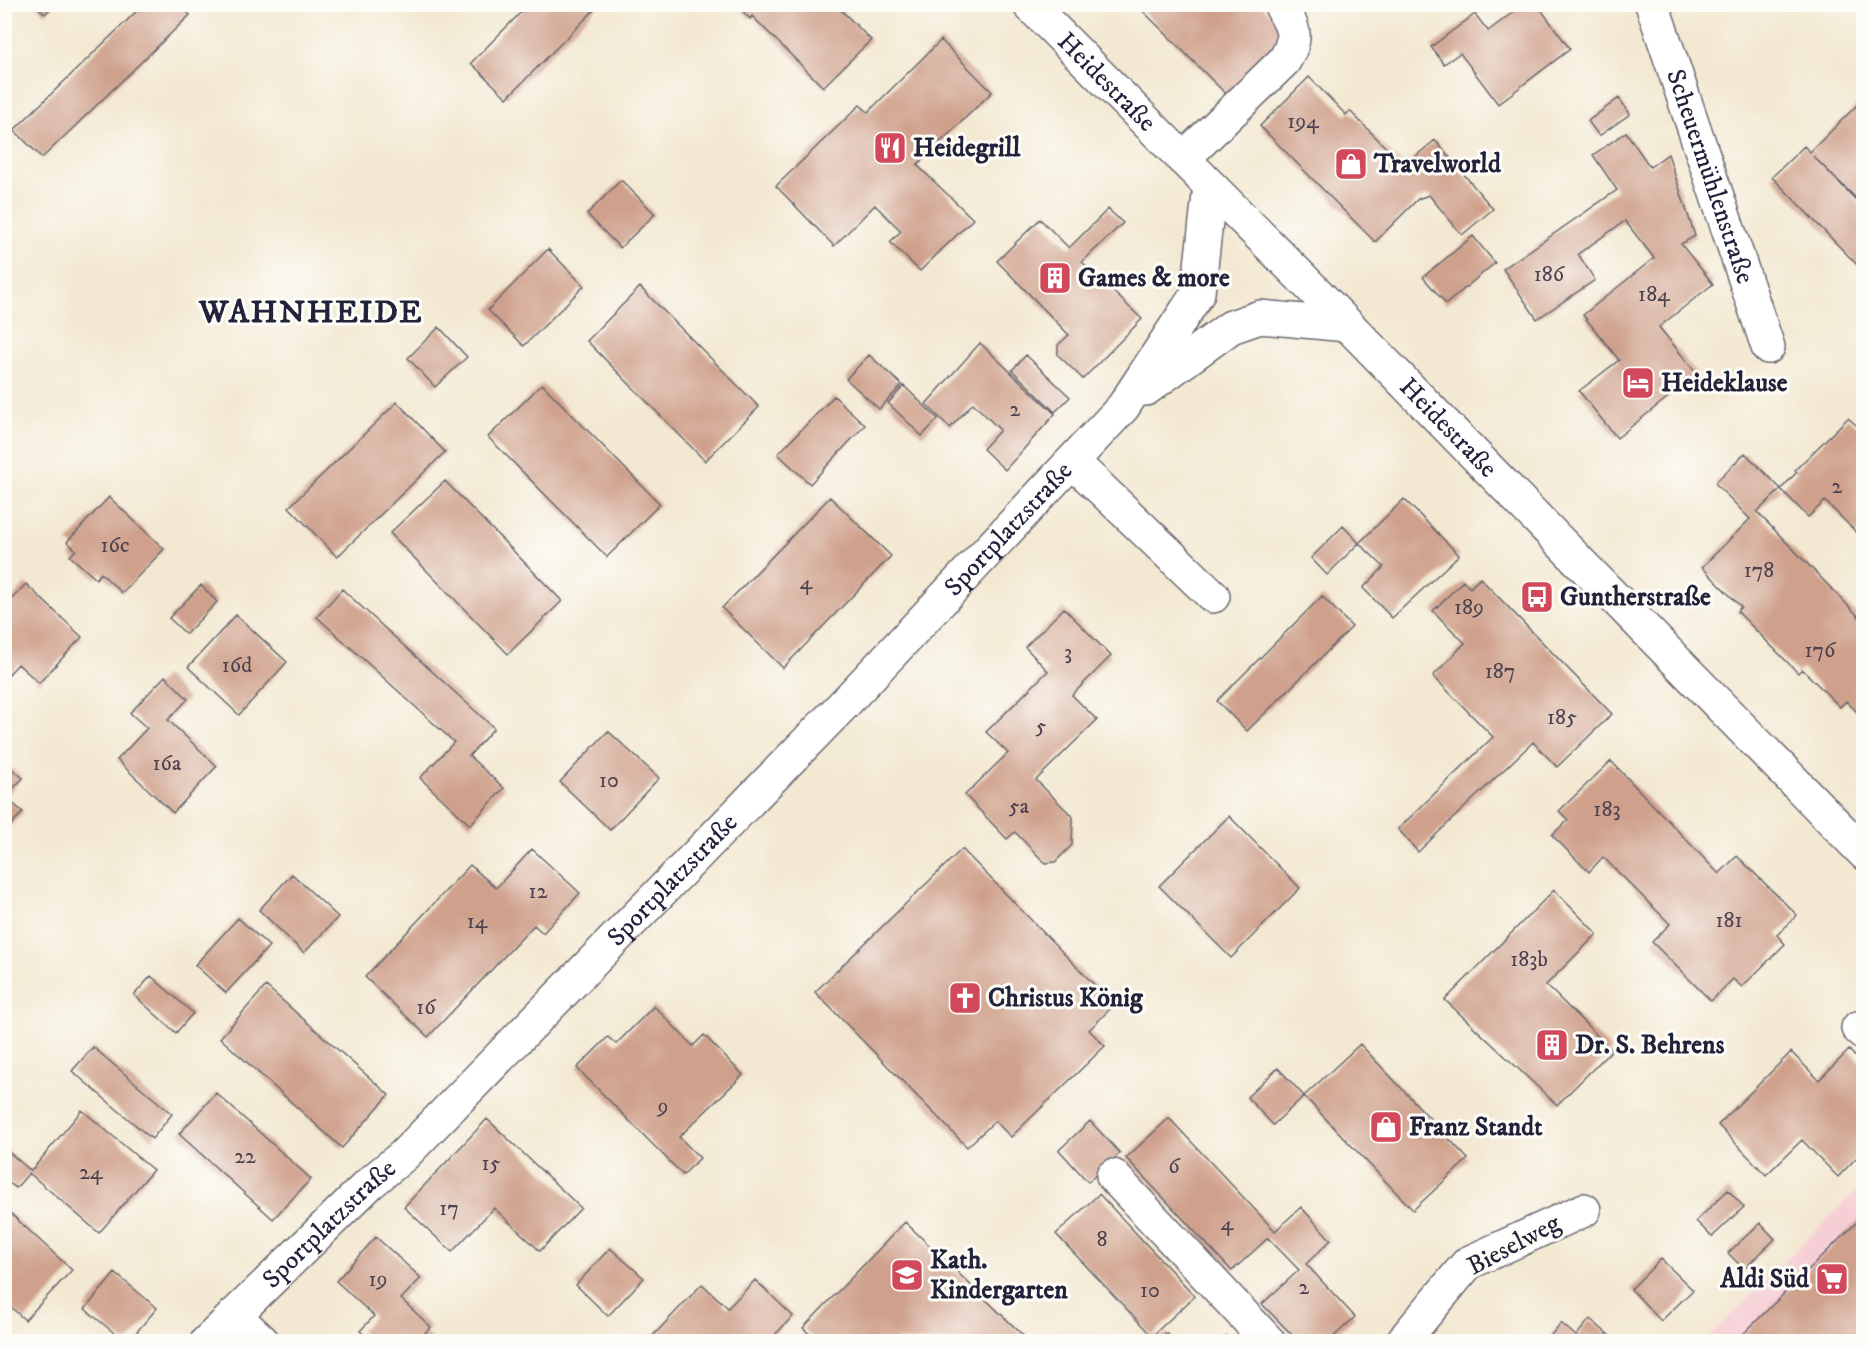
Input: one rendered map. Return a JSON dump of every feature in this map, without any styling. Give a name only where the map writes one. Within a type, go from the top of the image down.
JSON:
[{"type":"main road","name":"Heidestraße","points":[[1029,4],[1347,325],[1863,853]]},
{"type":"main road","name":"Scheuermühlenstraße","points":[[1652,4],[1768,347]]},
{"type":"main road","points":[[1183,159],[1289,54],[1294,36],[1290,22],[1282,8]]},
{"type":"main road","points":[[1123,407],[1198,293],[1209,186]]},
{"type":"main road","points":[[1123,407],[1232,327],[1260,317],[1347,325]]},
{"type":"main road","name":"Sportplatzstraße","points":[[207,1341],[369,1184],[404,1155],[844,704],[1123,407]]},
{"type":"main road","points":[[1073,462],[1213,596]]},
{"type":"main road","points":[[1113,1176],[1269,1341]]},
{"type":"main road","name":"Bieselweg","points":[[1402,1341],[1468,1263],[1584,1210]]},
{"type":"main road","points":[[234,1315],[263,1341]]},
{"type":"shaded area","name":"Aldi Süd","points":[[1863,1184],[1863,1341],[1704,1342],[1792,1254]]},
{"type":"building","points":[[5,4],[17,4],[5,17]]},
{"type":"building","points":[[35,4],[55,4],[45,14]]},
{"type":"building","points":[[144,4],[180,4],[190,15],[42,158],[14,130]]},
{"type":"building","points":[[529,4],[600,4],[507,98],[471,63]]},
{"type":"building","points":[[736,4],[835,4],[871,40],[823,87],[752,16],[750,19]]},
{"type":"building","points":[[1136,4],[1261,4],[1291,38],[1228,96]]},
{"type":"building","points":[[1524,4],[1537,4],[1570,49],[1498,104],[1460,53],[1444,64],[1431,47],[1475,14],[1488,31]]},
{"type":"building","points":[[941,40],[992,92],[917,165],[973,219],[920,271],[890,242],[901,231],[875,205],[834,246],[776,186],[860,105],[868,112]]},
{"type":"building","points":[[1309,77],[1346,115],[1350,111],[1404,166],[1435,140],[1493,209],[1462,235],[1429,195],[1418,199],[1375,242],[1260,126]]},
{"type":"building","points":[[1619,98],[1630,114],[1599,136],[1588,121]]},
{"type":"building","points":[[1863,99],[1863,205],[1813,156],[1863,207],[1863,271],[1772,177],[1804,146],[1810,152]]},
{"type":"building","points":[[1626,132],[1650,167],[1668,154],[1695,236],[1681,244],[1713,284],[1659,327],[1697,374],[1617,438],[1579,391],[1619,360],[1583,315],[1654,258],[1625,221],[1578,254],[1595,280],[1537,319],[1503,269],[1617,190],[1593,155]]},
{"type":"building","points":[[621,180],[655,214],[620,248],[587,214]]},
{"type":"building","points":[[1108,209],[1123,223],[1082,262],[1142,319],[1083,379],[1058,355],[1058,345],[1069,335],[997,261],[1040,219],[1069,248]]},
{"type":"building","points":[[1473,236],[1495,263],[1446,304],[1423,277]]},
{"type":"building","points":[[548,249],[584,286],[524,346],[488,310]]},
{"type":"building","points":[[640,287],[759,407],[705,461],[587,341]]},
{"type":"building","points":[[439,327],[467,357],[435,387],[408,358]]},
{"type":"building","points":[[980,343],[1055,414],[1005,470],[983,449],[1000,430],[973,403],[950,428],[926,404]]},
{"type":"building","points":[[869,355],[902,385],[879,409],[846,379]]},
{"type":"building","points":[[1026,355],[1070,397],[1055,412],[1012,370]]},
{"type":"building","points":[[542,384],[660,504],[607,557],[488,437]]},
{"type":"building","points":[[904,386],[938,419],[922,436],[888,403]]},
{"type":"building","points":[[834,396],[865,425],[810,484],[778,454]]},
{"type":"building","points":[[397,402],[445,452],[337,557],[289,507]]},
{"type":"building","points":[[1848,418],[1863,431],[1863,539],[1825,501],[1808,517],[1781,489],[1797,472],[1795,470]]},
{"type":"building","points":[[1745,453],[1781,489],[1757,512],[1863,621],[1861,716],[1846,701],[1840,707],[1802,669],[1798,673],[1737,611],[1741,607],[1702,567],[1750,519],[1715,483]]},
{"type":"building","points":[[445,481],[562,601],[508,654],[390,533]]},
{"type":"building","points":[[109,497],[164,549],[122,593],[101,573],[96,579],[70,556],[76,550],[67,542]]},
{"type":"building","points":[[830,497],[891,556],[783,668],[722,608]]},
{"type":"building","points":[[1404,499],[1459,555],[1392,618],[1363,588],[1384,567],[1359,543]]},
{"type":"building","points":[[1343,526],[1359,543],[1327,575],[1311,558]]},
{"type":"building","points":[[1480,578],[1612,714],[1557,767],[1533,742],[1418,852],[1398,829],[1493,737],[1433,676],[1465,643],[1433,611],[1463,581],[1470,588]]},
{"type":"building","points":[[26,584],[82,637],[39,683],[18,664],[9,674],[4,670],[4,607]]},
{"type":"building","points":[[201,585],[217,602],[186,634],[169,618]]},
{"type":"building","points":[[342,589],[494,728],[469,756],[504,788],[470,825],[420,778],[454,742],[317,617]]},
{"type":"building","points":[[1322,596],[1352,627],[1247,731],[1217,701]]},
{"type":"building","points":[[1064,608],[1111,656],[1072,695],[1097,720],[1036,780],[1073,817],[1072,845],[1055,862],[1045,863],[1015,832],[1007,839],[965,795],[1008,753],[986,732],[1048,671],[1025,647]]},
{"type":"building","points":[[236,615],[287,662],[239,715],[188,667]]},
{"type":"building","points":[[165,676],[188,699],[168,720],[217,766],[173,813],[117,760],[147,728],[130,713]]},
{"type":"building","points":[[608,731],[659,778],[610,830],[560,782]]},
{"type":"building","points":[[1611,761],[1719,874],[1737,856],[1797,915],[1777,935],[1785,944],[1742,987],[1733,979],[1711,1001],[1652,942],[1670,924],[1603,857],[1589,872],[1552,835],[1568,820],[1559,811]]},
{"type":"building","points":[[4,762],[23,778],[5,797],[23,812],[4,832]]},
{"type":"building","points":[[1229,816],[1300,888],[1231,958],[1159,886]]},
{"type":"building","points":[[532,849],[580,893],[543,933],[534,925],[428,1037],[365,977],[470,865],[496,888]]},
{"type":"building","name":"Christus König","points":[[962,849],[1114,1005],[1089,1030],[1105,1046],[1011,1137],[995,1121],[967,1147],[815,992]]},
{"type":"building","points":[[292,874],[338,917],[304,953],[259,910]]},
{"type":"building","points":[[1554,890],[1597,934],[1546,985],[1612,1050],[1557,1105],[1445,1000]]},
{"type":"building","points":[[238,918],[269,946],[226,993],[195,965]]},
{"type":"building","points":[[151,976],[193,1013],[176,1033],[134,995]]},
{"type":"building","points":[[266,986],[389,1095],[342,1148],[220,1038]]},
{"type":"building","points":[[654,1006],[693,1046],[704,1035],[743,1075],[679,1137],[700,1158],[683,1175],[577,1068],[608,1037],[616,1044]]},
{"type":"building","name":"Franz Standt","points":[[1360,1044],[1468,1159],[1413,1210],[1304,1096]]},
{"type":"building","points":[[93,1047],[172,1114],[152,1139],[72,1071]]},
{"type":"building","points":[[1849,1050],[1863,1065],[1863,1151],[1838,1177],[1802,1140],[1766,1175],[1718,1125],[1791,1052],[1819,1080]]},
{"type":"building","points":[[1278,1068],[1304,1096],[1273,1125],[1247,1097]]},
{"type":"building","points":[[216,1093],[311,1179],[273,1219],[179,1134]]},
{"type":"building","points":[[82,1110],[153,1170],[99,1233],[29,1173],[16,1188],[4,1179],[4,1148],[31,1171]]},
{"type":"building","points":[[1169,1118],[1275,1231],[1301,1207],[1331,1240],[1306,1264],[1355,1317],[1329,1341],[1298,1341],[1262,1304],[1299,1270],[1268,1238],[1232,1271],[1126,1158]]},
{"type":"building","points":[[487,1119],[581,1208],[540,1251],[494,1208],[452,1252],[404,1207]]},
{"type":"building","points":[[1090,1121],[1120,1153],[1088,1182],[1059,1150]]},
{"type":"building","points":[[1728,1190],[1744,1207],[1712,1237],[1696,1221]]},
{"type":"building","points":[[1099,1194],[1195,1296],[1152,1336],[1056,1234]]},
{"type":"building","points":[[9,1212],[72,1270],[25,1320],[4,1301],[4,1216]]},
{"type":"building","name":"Aldi Süd","points":[[1863,1216],[1863,1341],[1736,1341]]},
{"type":"building","name":"Kath. Kindergarten","points":[[905,1222],[1029,1341],[817,1341],[803,1328]]},
{"type":"building","points":[[1760,1223],[1775,1239],[1744,1269],[1728,1253]]},
{"type":"building","points":[[376,1237],[421,1278],[401,1299],[431,1327],[425,1333],[435,1341],[371,1341],[360,1331],[374,1316],[336,1281]]},
{"type":"building","points":[[610,1248],[644,1278],[608,1316],[576,1285]]},
{"type":"building","points":[[1661,1259],[1693,1290],[1661,1321],[1631,1289]]},
{"type":"building","points":[[115,1273],[157,1308],[129,1341],[124,1341],[85,1309]]},
{"type":"building","points":[[755,1280],[793,1316],[769,1341],[648,1341],[702,1284],[728,1308]]},
{"type":"building","points":[[1590,1319],[1616,1341],[1546,1341],[1561,1323],[1576,1336]]},
{"type":"building","points":[[1166,1333],[1175,1341],[1157,1341]]},
{"type":"building","points":[[1227,1336],[1230,1340],[1239,1337],[1243,1341],[1221,1341]]},
{"type":"place","name":"Heidegrill","points":[[890,148]]},
{"type":"place","name":"Travelworld","points":[[1351,164]]},
{"type":"place","name":"Games & more","points":[[1055,278]]},
{"type":"place","name":"Heideklause","points":[[1638,383]]},
{"type":"place","name":"Guntherstraße","points":[[1537,597]]},
{"type":"place","name":"Christus König","points":[[965,998]]},
{"type":"place","name":"Dr. S. Behrens","points":[[1552,1045]]},
{"type":"place","name":"Franz Standt","points":[[1386,1127]]},
{"type":"place","name":"Kath. Kindergarten","points":[[907,1275]]},
{"type":"place","name":"Aldi Süd","points":[[1832,1279]]},
{"type":"district","name":"WAHNHEIDE","points":[[311,313]]}]
